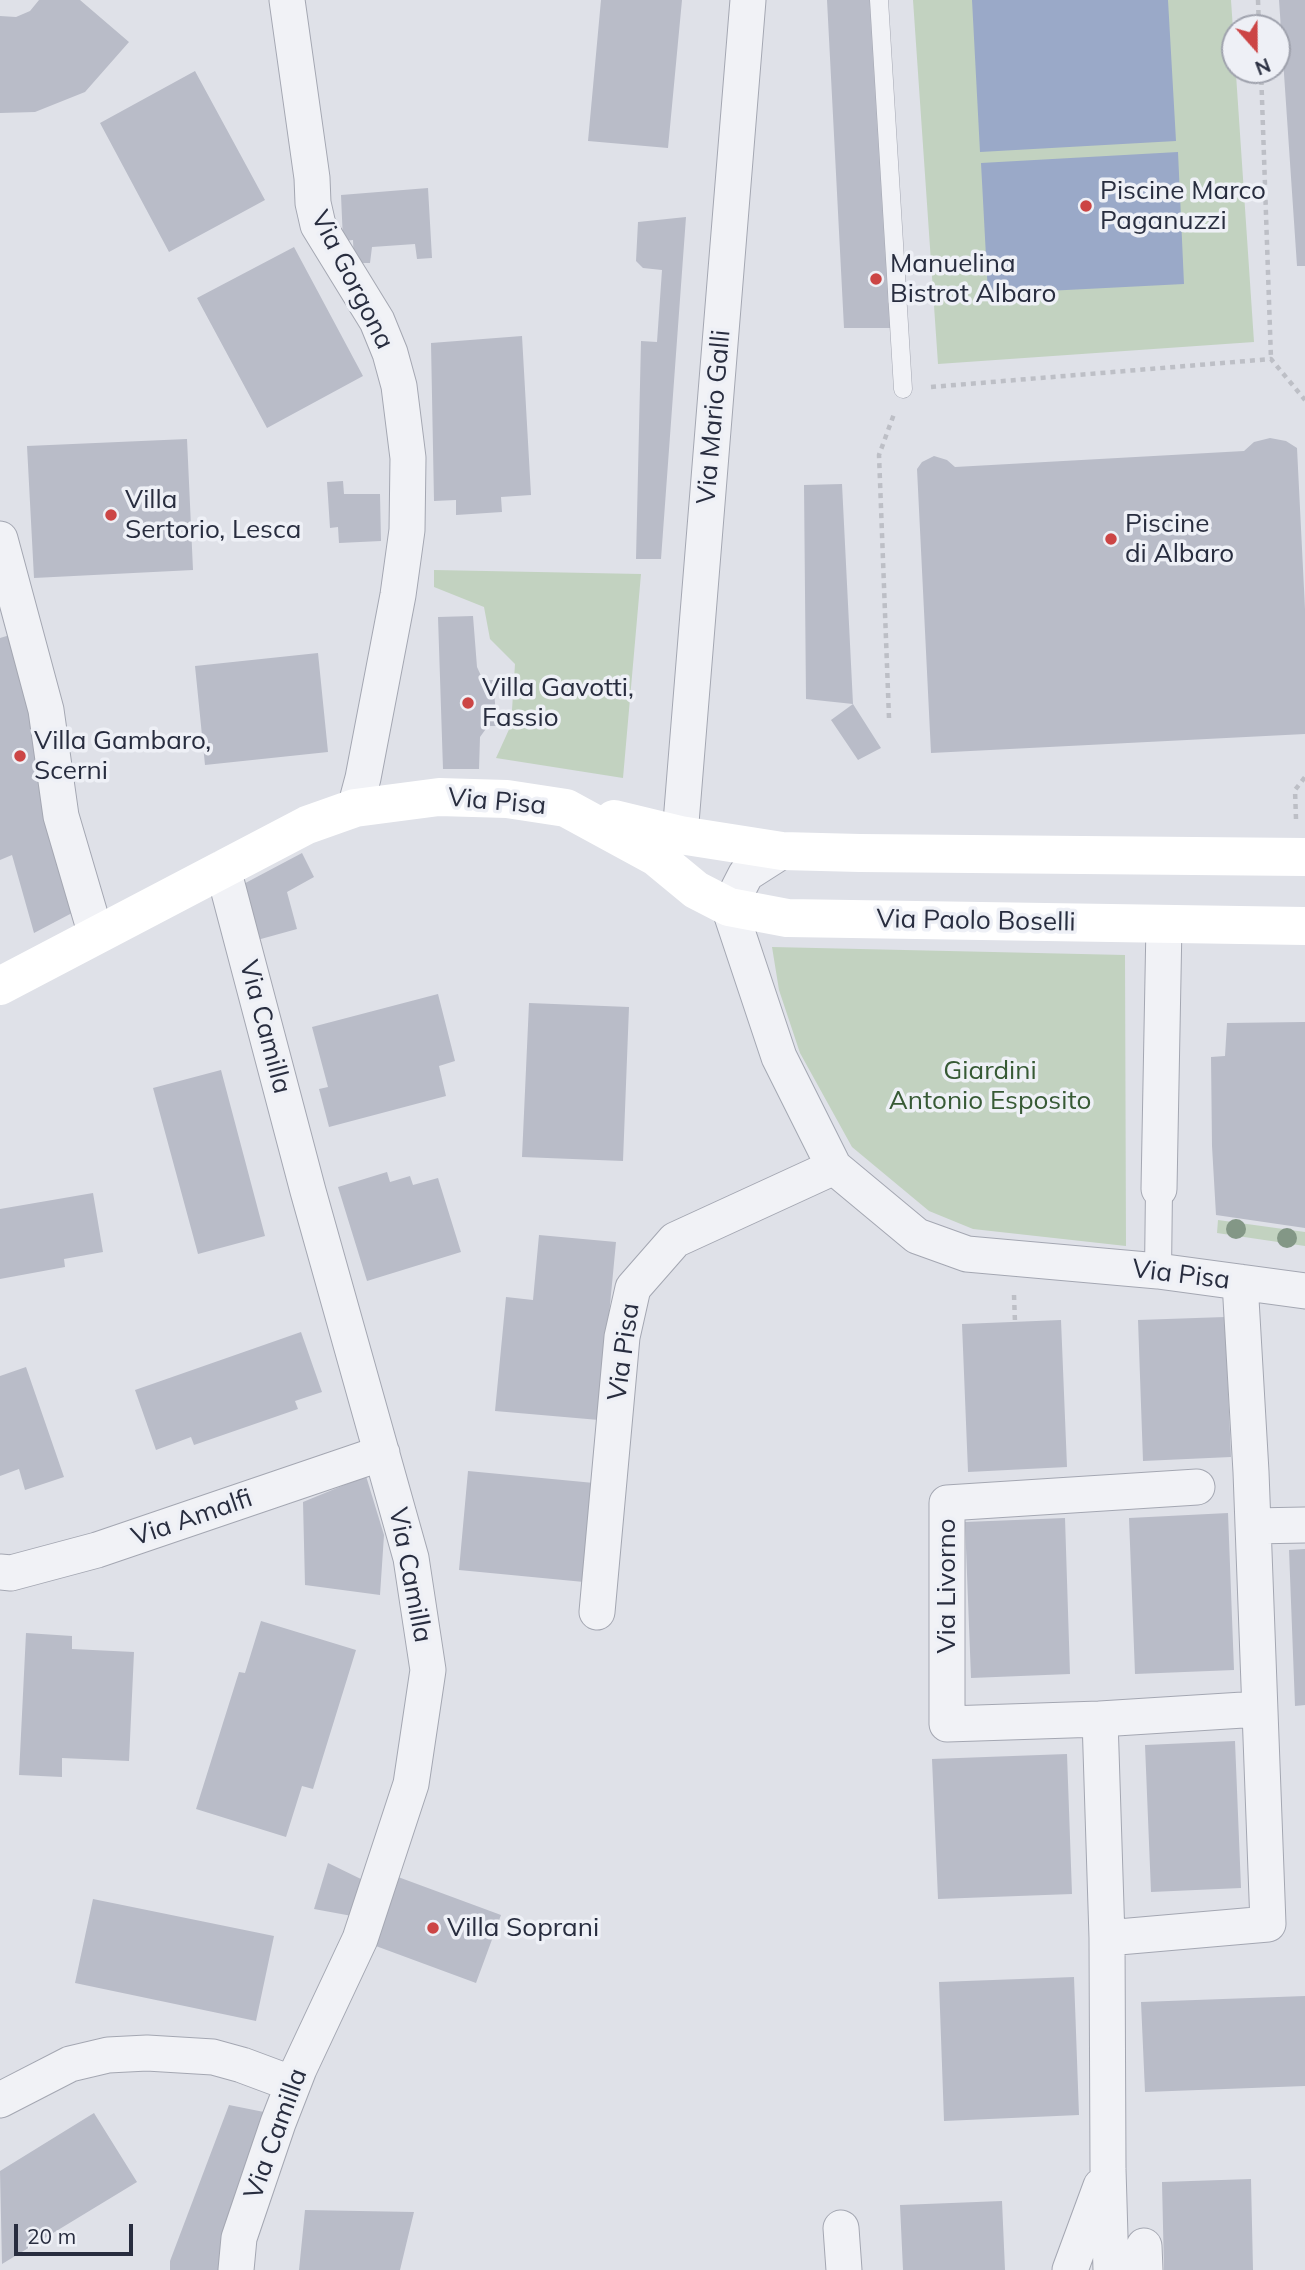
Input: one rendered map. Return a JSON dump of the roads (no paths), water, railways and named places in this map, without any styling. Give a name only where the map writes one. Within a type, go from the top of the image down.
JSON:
[{"type":"main road","name":"Via Pisa","points":[[0,986],[307,825],[355,808],[397,801],[473,796],[566,808],[656,857],[696,890],[729,907]]},
{"type":"main road","points":[[566,808],[680,835],[782,850],[1305,857]]},
{"type":"main road","name":"Via Paolo Boselli","points":[[729,907],[787,918],[1305,926]]},
{"type":"street","name":"Via Gorgona","points":[[287,0],[318,225],[377,321],[390,352],[399,386],[408,458],[407,530],[398,595],[355,808]]},
{"type":"street","name":"Via Mario Galli","points":[[680,835],[748,0]]},
{"type":"street","points":[[0,539],[46,710],[61,816],[96,935]]},
{"type":"street","points":[[729,907],[747,874],[782,850]]},
{"type":"street","name":"Via Camilla","points":[[223,869],[308,1191],[411,1558],[428,1670],[407,1797],[360,1939],[293,2084],[239,2238],[236,2270]]},
{"type":"street","name":"Via Pisa","points":[[729,907],[779,1057],[834,1167],[917,1236],[967,1254],[1158,1271],[1305,1291]]},
{"type":"street","points":[[1158,1271],[1164,924]]},
{"type":"street","name":"Via Pisa","points":[[597,1612],[621,1337],[633,1288],[675,1240],[834,1167]]},
{"type":"street","points":[[1107,1938],[1268,1924],[1253,1526],[1240,1282]]},
{"type":"street","name":"Via Amalfi","points":[[0,1572],[11,1573],[97,1550],[382,1453]]},
{"type":"street","name":"Via Livorno","points":[[1197,1487],[947,1503],[947,1724],[1100,1719],[1259,1709]]},
{"type":"street","points":[[1253,1526],[1305,1525]]},
{"type":"street","points":[[1100,1719],[1107,1938],[1111,2270]]},
{"type":"street","points":[[0,2099],[70,2064],[121,2054],[213,2057],[293,2084]]},
{"type":"street","points":[[1070,2270],[1108,2169]]},
{"type":"street","points":[[841,2228],[844,2270]]},
{"type":"lane","points":[[879,0],[903,389]]},
{"type":"water","points":[[972,0],[1168,0],[1176,141],[980,152]]},
{"type":"water","points":[[1178,152],[1184,284],[988,294],[981,163]]},
{"type":"place","name":"Piscine Marco Paganuzzi","points":[[1086,206]]},
{"type":"place","name":"Manuelina Bistrot Albaro","points":[[876,279]]},
{"type":"place","name":"Villa Sertorio, Lesca","points":[[111,515]]},
{"type":"place","name":"Piscine di Albaro","points":[[1111,539]]},
{"type":"place","name":"Villa Gavotti, Fassio","points":[[468,703]]},
{"type":"place","name":"Villa Gambaro, Scerni","points":[[20,756]]},
{"type":"place","name":"Villa Soprani","points":[[433,1928]]},
{"type":"park label","name":"Giardini Antonio Esposito","points":[[990,1086]]}]
